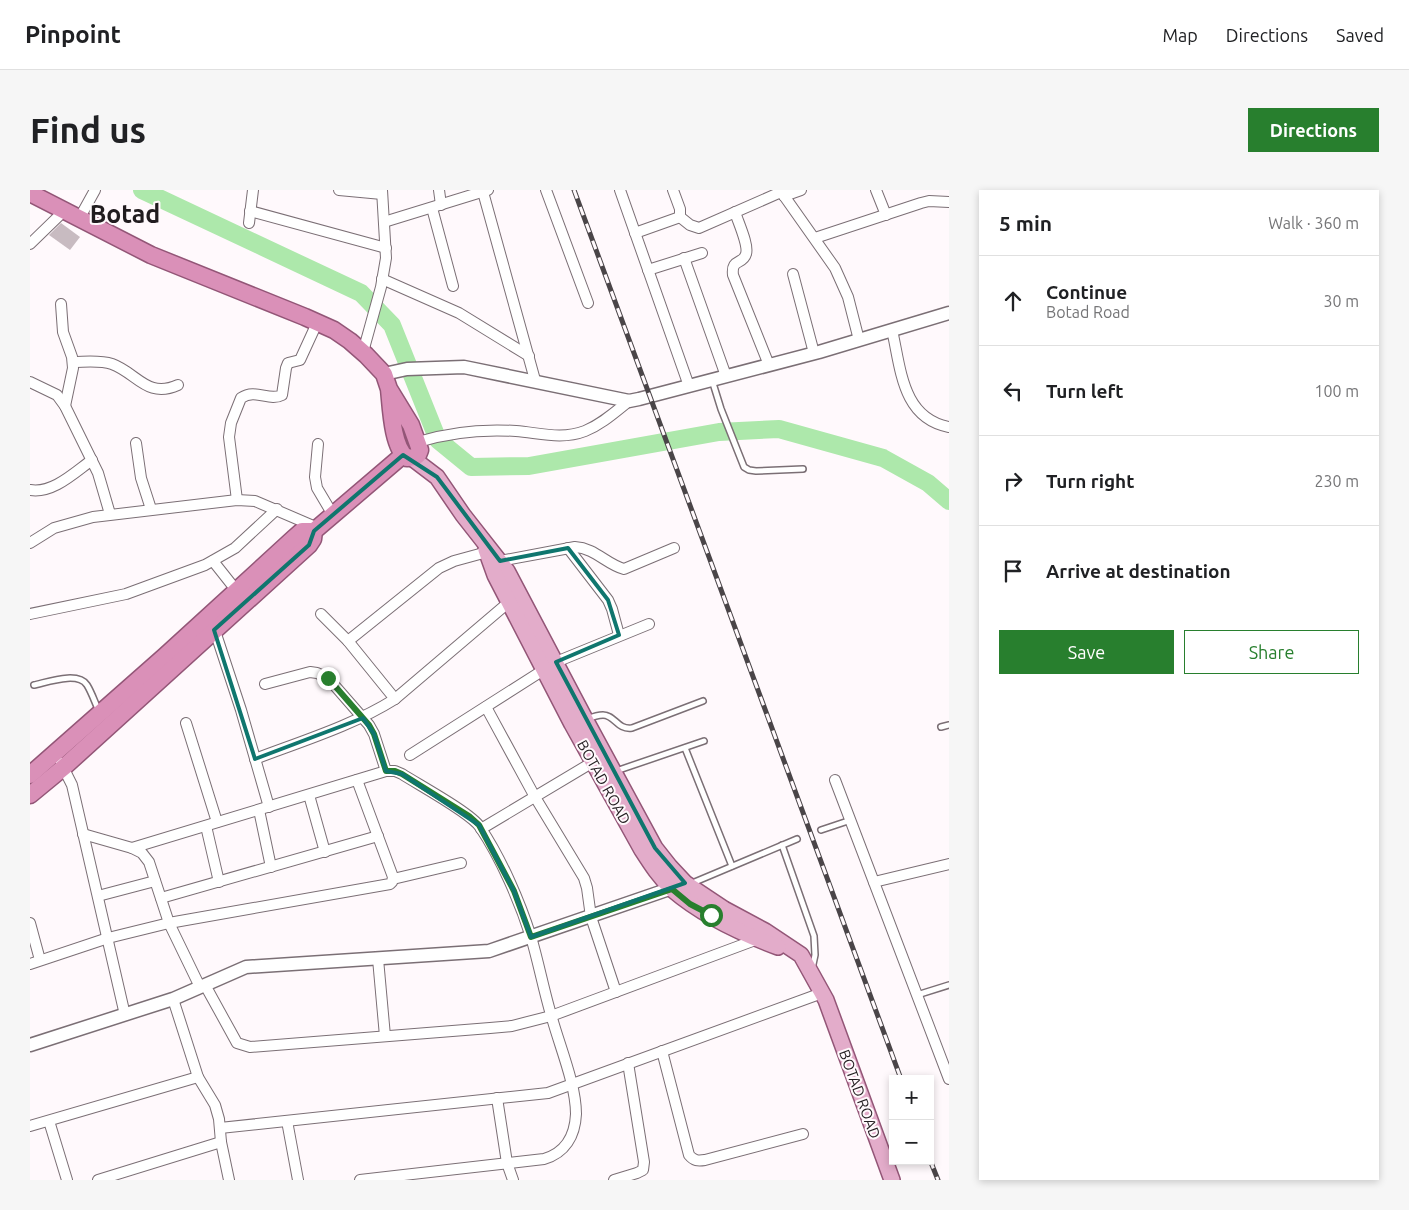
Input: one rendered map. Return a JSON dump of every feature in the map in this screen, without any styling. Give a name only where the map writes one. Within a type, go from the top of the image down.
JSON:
[{"type":"highway","points":[[30,192],[79,219],[152,255],[334,330],[363,352],[386,382],[399,419],[397,441],[413,451],[316,530],[309,545],[100,714],[30,795]]},
{"type":"highway","points":[[30,775],[60,760],[212,623],[236,590],[302,531],[316,530]]},
{"type":"main road","name":"BOTAD ROAD","points":[[413,451],[436,476],[484,546],[500,561],[511,578],[550,666],[578,722],[593,762],[652,866],[682,886],[765,931],[801,955],[822,993],[892,1180]]},
{"type":"main road","name":"BOTAD ROAD","points":[[484,546],[495,576],[509,602],[550,666]]},
{"type":"main road","name":"BOTAD ROAD","points":[[578,722],[614,772],[656,848],[682,886],[690,904],[758,939],[801,955]]},
{"type":"street","points":[[79,219],[95,190]]},
{"type":"street","points":[[249,223],[252,190]]},
{"type":"street","points":[[340,190],[382,192],[386,248],[382,283],[363,352]]},
{"type":"street","points":[[438,190],[437,206],[453,286]]},
{"type":"street","points":[[546,190],[588,302]]},
{"type":"street","points":[[620,190],[689,386]]},
{"type":"street","points":[[673,190],[680,209],[680,217]]},
{"type":"street","points":[[680,217],[690,225],[698,228],[781,193],[800,190]]},
{"type":"street","points":[[876,190],[886,215]]},
{"type":"street","points":[[384,222],[487,191],[535,380]]},
{"type":"street","points":[[781,193],[835,268],[844,288],[859,340]]},
{"type":"street","points":[[815,238],[929,201],[949,202]]},
{"type":"street","points":[[30,244],[64,211]]},
{"type":"street","points":[[250,211],[386,248]]},
{"type":"street","points":[[735,212],[747,248],[744,259],[736,263],[733,268],[733,275],[769,365]]},
{"type":"street","points":[[635,233],[680,217]]},
{"type":"street","points":[[648,270],[702,253]]},
{"type":"street","points":[[684,258],[726,376]]},
{"type":"street","points":[[793,274],[814,353]]},
{"type":"street","points":[[382,283],[459,313],[529,356]]},
{"type":"street","points":[[61,304],[63,332],[73,362],[65,406]]},
{"type":"street","points":[[386,382],[407,368],[464,367],[535,380],[629,401],[814,353],[949,313]]},
{"type":"street","points":[[237,500],[229,437],[231,423],[241,398],[252,393],[278,398],[282,395],[288,363],[300,360],[317,323]]},
{"type":"street","points":[[892,330],[906,393],[913,406],[931,421],[949,427]]},
{"type":"street","points":[[73,362],[109,363],[118,366],[143,385],[157,389],[169,390],[178,386]]},
{"type":"street","points":[[30,382],[56,395],[65,406],[104,488],[110,514]]},
{"type":"street","points":[[413,451],[446,434],[489,430],[518,431],[556,436],[572,435],[602,422],[629,401]]},
{"type":"street","points":[[136,443],[141,478],[151,509]]},
{"type":"street","points":[[318,444],[316,488],[333,515]]},
{"type":"street","points":[[30,490],[46,490],[55,486],[92,460]]},
{"type":"street","points":[[30,543],[42,534],[60,525],[110,514],[237,500],[255,501],[277,509],[316,530]]},
{"type":"street","points":[[30,614],[126,594],[213,561],[235,548],[277,509]]},
{"type":"street","points":[[348,641],[440,568],[484,546]]},
{"type":"street","points":[[500,561],[568,548],[585,547],[617,567],[624,569],[674,548]]},
{"type":"street","points":[[568,548],[608,600],[619,635]]},
{"type":"street","points":[[213,561],[236,590]]},
{"type":"street","points":[[255,759],[363,718],[395,699],[509,602]]},
{"type":"street","points":[[321,614],[348,641],[395,699]]},
{"type":"street","points":[[212,623],[241,710],[269,807]]},
{"type":"street","points":[[410,755],[550,666],[619,635],[649,624]]},
{"type":"street","points":[[265,684],[310,672],[317,672],[328,678],[363,718],[374,734],[386,771]]},
{"type":"street","points":[[486,707],[535,797],[584,878],[591,917],[616,992]]},
{"type":"street","points":[[186,723],[217,822]]},
{"type":"street","points":[[60,760],[72,785],[125,1014]]},
{"type":"street","points":[[481,829],[593,762]]},
{"type":"street","points":[[132,848],[386,771],[395,771],[402,774],[469,816],[481,829],[514,891],[531,937],[551,1016],[575,1097],[576,1115],[574,1129],[569,1143],[560,1153],[544,1160],[436,1176],[360,1180]]},
{"type":"street","points":[[357,780],[393,879]]},
{"type":"street","points":[[835,780],[917,995],[946,1063],[949,1079]]},
{"type":"street","points":[[309,795],[325,852]]},
{"type":"street","points":[[259,810],[270,867]]},
{"type":"street","points":[[206,826],[219,882]]},
{"type":"street","points":[[82,830],[132,848],[142,853],[149,862],[169,923],[202,986],[237,1043],[243,1046],[250,1047],[512,1026],[551,1016],[758,939]]},
{"type":"street","points":[[161,898],[378,836]]},
{"type":"street","points":[[30,923],[35,962],[108,938],[169,923],[390,884],[393,879],[460,863]]},
{"type":"street","points":[[874,882],[949,864]]},
{"type":"street","points":[[98,896],[155,880]]},
{"type":"street","points":[[30,1045],[173,999],[246,967],[489,951],[682,886]]},
{"type":"street","points":[[378,959],[385,1036]]},
{"type":"street","points":[[220,1128],[548,1093],[822,993]]},
{"type":"street","points":[[173,999],[198,1077],[215,1105],[220,1128],[220,1142],[230,1180]]},
{"type":"street","points":[[662,1051],[689,1155],[692,1159],[698,1161],[705,1160],[804,1134]]},
{"type":"street","points":[[614,1180],[643,1170],[644,1162],[628,1063]]},
{"type":"street","points":[[30,1126],[198,1077]]},
{"type":"street","points":[[497,1098],[507,1164],[513,1180]]},
{"type":"street","points":[[49,1121],[67,1180]]},
{"type":"street","points":[[287,1121],[298,1180]]},
{"type":"street","points":[[98,1180],[220,1142]]},
{"type":"lane","points":[[712,380],[739,459],[744,467],[749,470],[804,469]]},
{"type":"lane","points":[[34,685],[72,677],[80,678],[87,684],[100,714]]},
{"type":"lane","points":[[578,722],[602,715],[608,716],[621,727],[632,728],[703,701]]},
{"type":"lane","points":[[941,727],[949,725]]},
{"type":"lane","points":[[614,772],[704,741]]},
{"type":"lane","points":[[685,748],[732,866]]},
{"type":"lane","points":[[821,830],[851,820]]},
{"type":"lane","points":[[682,886],[796,839]]},
{"type":"lane","points":[[782,846],[814,936],[815,955],[811,974]]},
{"type":"lane","points":[[917,995],[949,985]]},
{"type":"highlighted area","points":[[403,455],[437,477],[500,561],[568,548],[608,600],[619,635],[556,662],[655,848],[685,883],[531,937],[514,891],[479,825],[402,774],[386,771],[374,734],[363,718],[255,759],[214,630],[309,545],[314,531]]},
{"type":"building","points":[[61,223],[80,237],[70,250],[49,235]]},
{"type":"waterway","points":[[142,190],[361,293],[392,325],[438,440],[471,467],[529,466],[719,432],[779,429],[883,458],[928,483],[949,501]]},
{"type":"railway","points":[[574,190],[900,1075]]},
{"type":"railway","points":[[932,1165],[938,1180]]},
{"type":"district","name":"Botad","points":[[125,214]]},
{"type":"route","points":[[328,678],[369,725],[374,734],[386,771],[395,771],[402,774],[469,816],[479,825],[514,891],[531,937],[672,889],[690,904],[711,915]]}]
